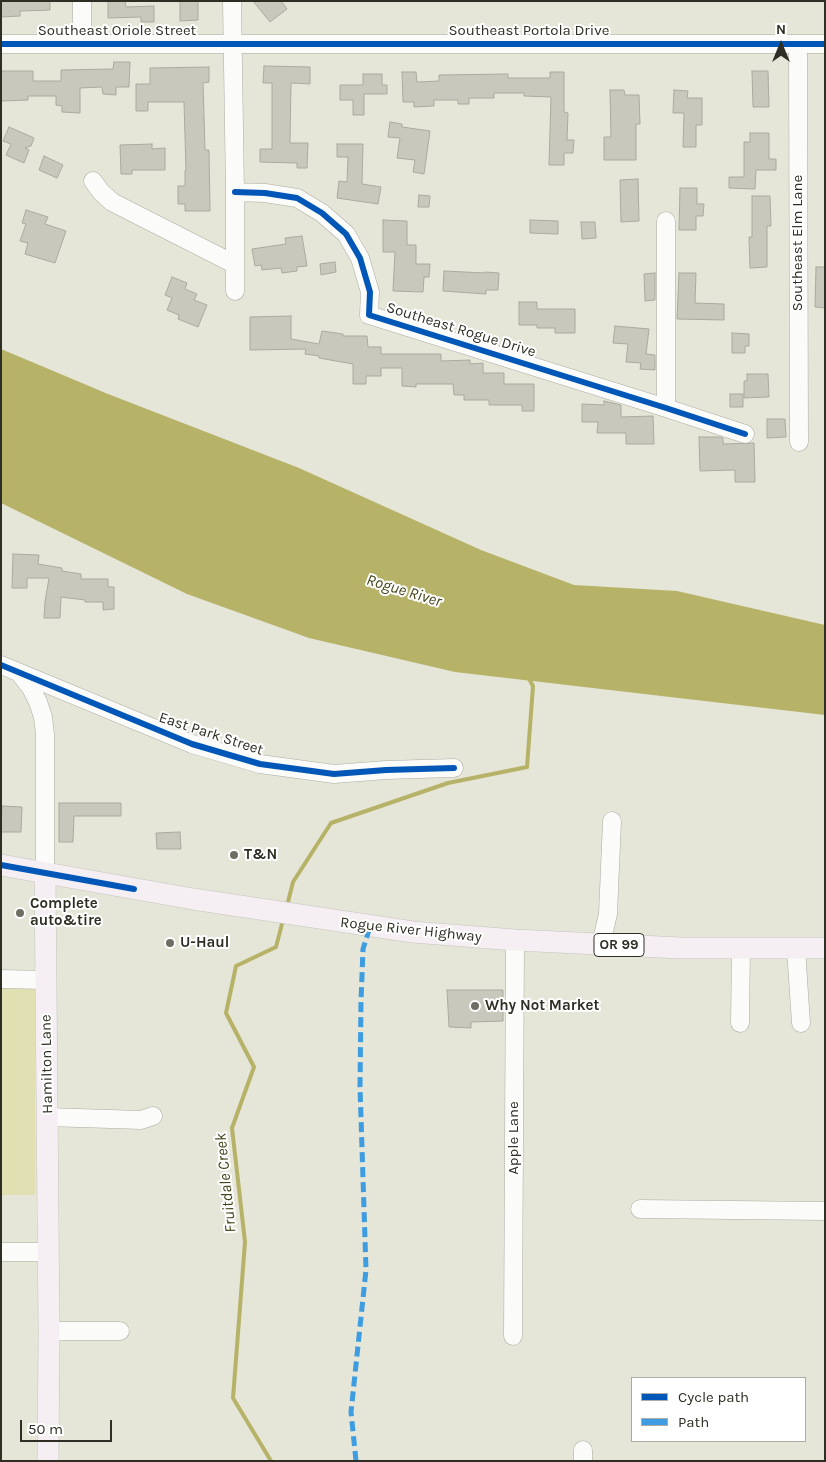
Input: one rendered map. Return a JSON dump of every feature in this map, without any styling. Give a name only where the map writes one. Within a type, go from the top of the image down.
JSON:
[{"type":"main road","name":"Rogue River Highway","points":[[1,865],[193,899],[413,932],[515,940],[681,948],[825,948]]},
{"type":"main road","name":"Hamilton Lane","points":[[44,873],[48,1117],[48,1461]]},
{"type":"street","points":[[82,1],[82,43]]},
{"type":"street","points":[[232,1],[235,292]]},
{"type":"street","name":"Southeast Oriole Street","points":[[1,44],[232,44]]},
{"type":"street","name":"Southeast Portola Drive","points":[[232,44],[825,44]]},
{"type":"street","name":"Southeast Elm Lane","points":[[798,44],[799,442]]},
{"type":"street","points":[[93,181],[112,202],[234,264]]},
{"type":"street","name":"Southeast Rogue Drive","points":[[235,192],[265,193],[297,198],[322,213],[346,234],[360,258],[370,292],[369,315],[744,434]]},
{"type":"street","points":[[666,220],[666,408]]},
{"type":"street","name":"East Park Street","points":[[1,665],[192,744],[260,764],[334,774],[454,768]]},
{"type":"street","name":"Hamilton Lane","points":[[19,673],[31,688],[43,717],[45,734],[44,873]]},
{"type":"street","points":[[601,944],[608,914],[612,821]]},
{"type":"street","name":"Apple Lane","points":[[513,1336],[515,940]]},
{"type":"street","points":[[740,1023],[741,949]]},
{"type":"street","points":[[796,949],[801,1023]]},
{"type":"street","points":[[1,979],[46,980]]},
{"type":"street","points":[[48,1117],[141,1120],[153,1116]]},
{"type":"street","points":[[640,1209],[825,1211]]},
{"type":"street","points":[[1,1252],[48,1252]]},
{"type":"street","points":[[49,1331],[120,1331]]},
{"type":"green space","points":[[1,971],[35,971],[35,1195],[1,1195]]},
{"type":"water","name":"Rogue River","points":[[1,349],[108,394],[299,468],[481,550],[574,585],[677,591],[825,625],[825,715],[455,672],[309,638],[187,594],[1,503]]},
{"type":"building","points":[[1,1],[50,1],[50,10],[20,11],[20,16],[1,17]]},
{"type":"building","points":[[108,1],[125,1],[126,7],[154,6],[154,22],[141,22],[141,17],[108,18]]},
{"type":"building","points":[[180,1],[198,1],[198,20],[180,21]]},
{"type":"building","points":[[253,1],[281,1],[287,9],[270,22]]},
{"type":"building","points":[[114,62],[130,62],[129,87],[116,87],[116,95],[103,94],[102,87],[80,88],[80,113],[62,112],[62,106],[56,105],[56,96],[28,96],[28,100],[1,101],[1,71],[33,71],[33,81],[61,81],[61,70],[113,69]]},
{"type":"building","points":[[264,66],[310,67],[310,84],[291,83],[290,143],[308,143],[307,168],[297,168],[297,163],[260,162],[260,149],[272,149],[272,83],[263,83]]},
{"type":"building","points":[[209,67],[209,82],[203,83],[205,150],[209,150],[210,211],[185,211],[185,204],[178,204],[178,186],[185,186],[186,170],[184,102],[148,102],[148,111],[136,111],[136,84],[150,84],[150,68]]},
{"type":"building","points":[[752,71],[768,71],[769,107],[753,107]]},
{"type":"building","points":[[402,72],[416,72],[417,82],[439,81],[439,75],[508,74],[508,78],[550,78],[550,72],[564,72],[564,112],[568,113],[567,140],[574,140],[573,153],[564,153],[564,165],[549,165],[551,97],[524,96],[524,93],[494,93],[494,98],[469,98],[469,104],[458,104],[458,100],[434,100],[434,106],[414,107],[414,102],[403,102]]},
{"type":"building","points":[[363,74],[382,74],[382,85],[387,85],[387,94],[364,94],[364,115],[353,115],[353,100],[340,100],[340,85],[363,85]]},
{"type":"building","points":[[610,90],[624,90],[625,95],[639,95],[640,124],[636,124],[636,160],[604,160],[604,137],[611,137]]},
{"type":"building","points":[[674,90],[688,91],[687,98],[702,98],[702,125],[696,125],[696,147],[683,147],[684,113],[673,113]]},
{"type":"building","points":[[390,122],[402,124],[402,127],[430,131],[424,174],[413,172],[415,160],[397,158],[400,138],[388,137]]},
{"type":"building","points":[[9,127],[34,138],[31,146],[25,148],[29,150],[24,163],[6,155],[11,144],[3,141]]},
{"type":"building","points":[[750,133],[769,133],[769,159],[776,159],[776,170],[756,170],[755,189],[729,188],[729,177],[744,177],[744,142],[750,142]]},
{"type":"building","points":[[152,144],[152,149],[165,148],[165,170],[132,170],[132,174],[121,174],[120,145]]},
{"type":"building","points":[[337,144],[363,144],[362,184],[381,187],[378,204],[337,198],[339,181],[347,182],[348,157],[337,157]]},
{"type":"building","points":[[44,156],[63,165],[57,178],[39,170]]},
{"type":"building","points":[[638,179],[639,221],[621,222],[620,180]]},
{"type":"building","points":[[680,188],[697,188],[697,204],[704,204],[703,216],[696,216],[696,230],[679,230]]},
{"type":"building","points":[[419,195],[430,196],[429,207],[418,207]]},
{"type":"building","points":[[752,196],[770,196],[771,226],[767,226],[767,267],[750,268],[749,237],[752,237]]},
{"type":"building","points":[[26,210],[48,217],[45,224],[66,231],[55,263],[25,254],[28,243],[20,241],[26,224],[22,223]]},
{"type":"building","points":[[383,220],[407,221],[407,245],[416,245],[416,264],[430,264],[429,277],[424,277],[423,292],[393,291],[395,252],[383,252]]},
{"type":"building","points":[[530,220],[558,221],[558,234],[530,233]]},
{"type":"building","points":[[581,222],[595,222],[596,238],[582,239]]},
{"type":"building","points":[[302,236],[307,266],[297,267],[297,271],[282,273],[281,268],[262,270],[261,265],[255,266],[252,249],[286,244],[285,238]]},
{"type":"building","points":[[335,262],[336,272],[321,275],[320,264]]},
{"type":"building","points":[[816,267],[825,267],[825,308],[815,307]]},
{"type":"building","points":[[444,271],[499,273],[498,290],[486,290],[486,294],[443,291]]},
{"type":"building","points":[[655,273],[655,300],[645,301],[644,274]]},
{"type":"building","points":[[679,273],[696,273],[695,303],[724,304],[724,320],[677,319]]},
{"type":"building","points":[[172,277],[187,283],[185,289],[197,294],[194,300],[207,305],[198,327],[178,319],[179,315],[167,310],[172,298],[165,295]]},
{"type":"building","points":[[519,302],[537,302],[537,309],[575,309],[575,333],[555,333],[555,328],[519,325]]},
{"type":"building","points":[[291,316],[291,339],[319,344],[322,331],[343,334],[343,336],[367,336],[368,347],[381,347],[381,354],[441,354],[441,361],[470,360],[470,364],[483,363],[483,373],[504,373],[504,384],[534,384],[534,411],[522,411],[522,405],[489,405],[489,400],[464,400],[464,395],[454,395],[453,384],[416,384],[416,387],[402,386],[402,368],[381,368],[381,376],[366,376],[366,384],[353,384],[353,364],[305,354],[306,349],[250,350],[250,317]]},
{"type":"building","points":[[615,326],[649,329],[646,354],[655,355],[655,370],[640,369],[641,363],[626,362],[628,344],[613,343]]},
{"type":"building","points":[[732,333],[749,334],[749,346],[745,346],[745,353],[732,353]]},
{"type":"building","points":[[747,374],[768,374],[769,397],[744,398],[744,381],[747,381]]},
{"type":"building","points":[[730,394],[743,394],[743,407],[730,407]]},
{"type":"building","points":[[604,401],[621,405],[621,417],[653,416],[654,444],[626,444],[626,433],[597,433],[598,422],[582,422],[582,404],[604,405]]},
{"type":"building","points":[[767,419],[785,419],[786,437],[767,438]]},
{"type":"building","points":[[699,437],[720,437],[723,438],[723,444],[754,443],[755,482],[735,482],[735,470],[700,471]]},
{"type":"building","points":[[13,554],[39,555],[38,564],[62,568],[62,571],[81,574],[81,579],[108,579],[108,587],[114,587],[114,609],[103,610],[103,602],[85,602],[85,600],[61,597],[60,618],[44,618],[49,578],[27,578],[27,588],[12,588]]},
{"type":"building","points":[[59,803],[121,803],[121,816],[74,816],[73,842],[59,842]]},
{"type":"building","points":[[2,806],[22,807],[21,832],[1,832]]},
{"type":"building","points":[[180,832],[181,849],[157,849],[156,833]]},
{"type":"building","name":"Why Not Market","points":[[447,990],[503,990],[503,1021],[471,1022],[471,1028],[449,1027]]},
{"type":"waterway","name":"Fruitdale Creek","points":[[287,906],[293,882],[331,823],[448,783],[527,767],[533,686],[528,677]]},
{"type":"waterway","name":"Fruitdale Creek","points":[[271,1461],[233,1398],[245,1242],[232,1128],[254,1067],[226,1013],[236,966],[276,947],[283,920]]},
{"type":"marked path","points":[[356,1461],[351,1412],[366,1270],[360,1087],[361,1002],[363,949],[370,927]]},
{"type":"cycle path","points":[[1,44],[825,44]]},
{"type":"cycle path","points":[[235,192],[265,193],[297,198],[322,213],[346,234],[360,258],[370,292],[369,315],[745,434]]},
{"type":"cycle path","points":[[1,665],[192,744],[260,764],[334,774],[454,768]]},
{"type":"cycle path","points":[[1,865],[134,889]]},
{"type":"place","name":"T&N","points":[[234,855]]},
{"type":"place","name":"Complete auto&tire","points":[[20,913]]},
{"type":"place","name":"U-Haul","points":[[170,943]]},
{"type":"place","name":"Why Not Market","points":[[475,1006]]}]
